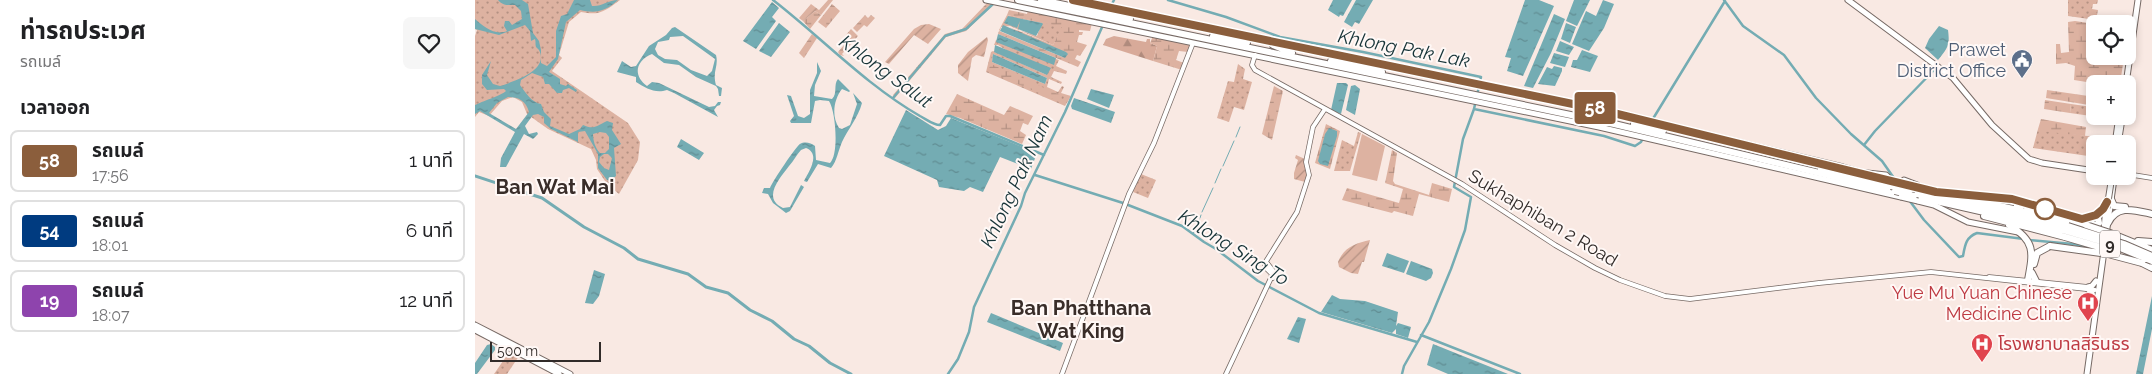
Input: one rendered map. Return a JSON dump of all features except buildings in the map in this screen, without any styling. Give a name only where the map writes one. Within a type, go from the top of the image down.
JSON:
[{"type":"highway","name":"9","points":[[1018,0],[1103,15]]},
{"type":"highway","name":"9","points":[[1041,0],[1111,17],[1476,96],[1647,130],[1891,186],[1912,193],[2124,244],[2152,256]]},
{"type":"highway","name":"9","points":[[1111,17],[1292,53],[1476,96]]},
{"type":"highway","points":[[1273,46],[1292,53]]},
{"type":"highway","points":[[1965,196],[2028,211]]},
{"type":"highway","points":[[1946,201],[1965,196],[2007,198]]},
{"type":"highway","points":[[2109,200],[2114,206],[2152,213]]},
{"type":"highway","points":[[1946,201],[2002,221],[2067,231],[2152,268]]},
{"type":"highway","points":[[2103,243],[2090,221],[2020,203],[2016,205],[2017,208],[2028,211],[2063,220],[2107,228],[2143,242],[2152,242]]},
{"type":"highway","points":[[2107,228],[2113,214],[2121,210],[2152,213]]},
{"type":"highway","points":[[2002,221],[2022,234],[2031,246],[2032,263],[2030,279]]},
{"type":"highway","points":[[2107,228],[2152,250]]},
{"type":"highway","name":"9","points":[[2067,231],[2108,242],[2152,261]]},
{"type":"highway","points":[[2032,263],[2040,250],[2050,246],[2108,254],[2142,263]]},
{"type":"main road","points":[[986,0],[1102,22],[1107,11],[1071,0]]},
{"type":"main road","points":[[1071,0],[1103,15],[1111,17],[1126,29],[1476,96],[1647,130],[1862,173],[1886,175],[1905,201],[1647,130],[1597,109],[1128,12],[1126,14],[1111,11],[1107,21],[1125,26],[1126,29]]},
{"type":"main road","points":[[1849,0],[1955,78],[1993,124],[2029,157],[2036,160],[2086,168]]},
{"type":"main road","points":[[2133,15],[2136,0]]},
{"type":"main road","points":[[2126,75],[2136,0]]},
{"type":"main road","points":[[1111,17],[1128,12]]},
{"type":"main road","points":[[1073,17],[1103,15]]},
{"type":"main road","points":[[1862,173],[1912,193],[1961,219],[2022,234]]},
{"type":"main road","points":[[1938,207],[1919,205],[1903,181],[1915,184],[1919,188],[1965,196]]},
{"type":"main road","points":[[2089,348],[2103,243],[2107,228],[2111,185]]},
{"type":"main road","points":[[2107,228],[2107,208],[2111,185]]},
{"type":"main road","points":[[1869,190],[1901,197],[1919,188]]},
{"type":"main road","points":[[2007,198],[2090,221],[2101,212],[2109,200]]},
{"type":"main road","points":[[2086,374],[2094,299],[2097,289],[2096,281],[2101,258]]},
{"type":"main road","points":[[2094,299],[2092,292],[2088,288],[2096,281]]},
{"type":"main road","points":[[475,325],[570,374]]},
{"type":"main road","points":[[475,330],[559,374]]},
{"type":"street","points":[[1062,374],[1129,194],[1154,144],[1193,43]]},
{"type":"street","name":"Sukhaphiban 2 Road","points":[[1255,55],[1252,65],[1255,70],[1460,184],[1583,261],[1620,280],[1675,298],[1690,299],[1933,272],[1976,277],[2030,279],[2097,289]]},
{"type":"street","points":[[1227,374],[1274,272],[1267,262],[1294,217],[1299,205],[1309,175],[1306,162],[1313,127],[1323,108]]},
{"type":"street","points":[[2136,175],[2152,178]]},
{"type":"street","name":"Sukhaphiban 2 Road","points":[[1976,277],[2030,279]]},
{"type":"green space","points":[[475,0],[620,0],[602,12],[581,12],[569,22],[559,55],[562,58],[552,71],[628,123],[640,142],[638,160],[619,194],[607,184],[597,169],[596,160],[591,149],[548,129],[527,114],[522,102],[513,97],[502,101],[489,116],[479,112],[475,117],[475,36],[477,30],[475,29]]},
{"type":"green space","points":[[828,0],[833,0],[821,15],[815,11],[803,21],[799,18],[811,4],[819,10]]},
{"type":"green space","points":[[2068,0],[2098,0],[2097,4],[2093,4],[2092,9],[2098,10],[2097,15],[2086,15],[2086,19],[2068,16]]},
{"type":"green space","points":[[988,2],[995,3],[966,31],[946,37],[895,98],[893,95],[945,34],[962,29]]},
{"type":"green space","points":[[832,4],[840,11],[826,28],[818,22]]},
{"type":"green space","points":[[1009,10],[1027,14],[1028,10],[1092,23],[1090,31],[1079,30],[1079,32],[1083,32],[1082,35],[1079,35],[1077,42],[1087,45],[1080,56],[1077,55],[1075,59],[1081,62],[1078,67],[998,34],[999,31],[1065,58],[1009,27],[1053,45],[1062,27],[1007,15]]},
{"type":"green space","points":[[815,11],[821,15],[810,29],[803,21]]},
{"type":"green space","points":[[1112,12],[1131,14],[1334,57]]},
{"type":"green space","points":[[865,15],[868,18],[871,15],[875,18],[867,27],[864,25],[857,32],[853,28]]},
{"type":"green space","points":[[1007,15],[1063,27],[1053,45],[1019,30],[1010,26],[1001,27],[999,30]],"holes":[[[1021,19],[1042,23],[1037,36],[1019,30]]]},
{"type":"green space","points":[[1108,21],[1472,98],[1471,100],[1131,29]]},
{"type":"green space","points":[[2068,22],[2086,23],[2086,65],[2123,65],[2121,75],[2086,75],[2086,82],[2074,80],[2075,66],[2066,63],[2056,64],[2056,44],[2060,44],[2061,53],[2069,52]]},
{"type":"green space","points":[[929,24],[941,29],[928,44],[914,35],[889,64],[885,62],[914,29],[921,25]]},
{"type":"green space","points":[[851,29],[858,36],[842,54],[844,56],[840,55],[838,52],[844,45],[841,41]]},
{"type":"green space","points":[[812,34],[817,38],[804,58],[799,53]]},
{"type":"green space","points":[[1114,36],[1146,42],[1147,39],[1150,39],[1150,43],[1157,46],[1153,61],[1103,45],[1106,39]]},
{"type":"green space","points":[[1153,36],[1190,45],[1188,52],[1179,51],[1176,60],[1184,63],[1182,70],[1153,61],[1157,46],[1150,43]]},
{"type":"green space","points":[[987,37],[984,57],[976,55],[972,58],[968,81],[958,73],[958,65],[968,52]]},
{"type":"green space","points":[[996,40],[1059,60],[1056,66],[1067,71],[1066,74],[1054,71],[1051,77],[1062,82],[1061,84],[1049,79],[1047,87],[1058,92],[1062,86],[1064,87],[1061,93],[1071,96],[1065,106],[986,72],[991,52],[993,51],[1047,75],[998,45],[994,45]],"holes":[[[993,54],[1047,78],[1045,84],[992,62]]]},
{"type":"green space","points":[[1361,62],[1475,86],[1474,88],[1387,70]]},
{"type":"green space","points":[[991,64],[1062,96],[1060,102],[988,71]]},
{"type":"green space","points":[[1238,64],[1245,69],[1243,79],[1252,82],[1244,110],[1234,107],[1229,122],[1217,118],[1228,81],[1234,82]]},
{"type":"green space","points":[[1274,86],[1283,91],[1272,140],[1262,134]]},
{"type":"green space","points":[[2047,90],[2086,96],[2086,105],[2046,98]]},
{"type":"green space","points":[[957,94],[1004,115],[1010,106],[1033,116],[1028,125],[1023,123],[1020,131],[1026,135],[1022,144],[946,114]]},
{"type":"green space","points":[[2045,100],[2071,104],[2070,113],[2044,109]]},
{"type":"green space","points":[[2071,104],[2086,106],[2086,115],[2070,113]]},
{"type":"green space","points":[[2041,119],[2086,127],[2085,136],[2041,131],[2038,129]]},
{"type":"green space","points":[[1326,124],[1340,131],[1330,169],[1315,163]]},
{"type":"green space","points":[[2038,129],[2086,136],[2086,156],[2033,148]]},
{"type":"green space","points":[[1358,132],[1361,133],[1350,171],[1334,171],[1342,140],[1354,146]]},
{"type":"green space","points":[[1362,134],[1385,146],[1377,181],[1352,175]]},
{"type":"green space","points":[[1392,150],[1397,153],[1393,181],[1395,184],[1429,195],[1432,183],[1452,189],[1449,202],[1419,194],[1413,216],[1394,211],[1392,213],[1342,200],[1347,188],[1399,203],[1403,189],[1385,183]]},
{"type":"green space","points":[[1296,155],[1305,159],[1307,173],[1305,182],[1294,179],[1298,160],[1295,158]]},
{"type":"green space","points":[[1141,174],[1156,180],[1148,198],[1133,192]]},
{"type":"green space","points":[[1370,240],[1364,262],[1362,262],[1358,274],[1339,267],[1338,262],[1347,249],[1355,244]]},
{"type":"green space","points":[[510,351],[519,356],[507,374],[494,374]]},
{"type":"water","points":[[498,0],[522,0],[528,4],[533,33],[539,41],[541,57],[536,47],[535,39],[531,41],[530,31],[525,25],[499,35],[475,29],[475,19],[494,32],[503,32],[507,31],[504,26],[505,21],[509,21],[512,25],[522,19],[521,11],[515,5],[506,5]]},
{"type":"water","points":[[574,0],[590,0],[592,6],[595,6],[618,0],[600,11],[580,10],[566,22],[558,59],[549,72],[560,79],[560,84],[566,86],[568,84],[577,90],[576,92],[569,88],[563,90],[562,93],[557,93],[549,84],[545,84],[543,77],[532,73],[521,80],[520,85],[526,94],[541,104],[544,112],[551,119],[550,126],[569,134],[580,129],[583,125],[593,127],[607,121],[613,123],[612,130],[621,144],[614,148],[616,176],[610,181],[607,180],[598,168],[598,154],[585,131],[578,132],[578,142],[551,129],[544,123],[544,117],[538,114],[533,115],[525,126],[529,134],[537,132],[538,134],[533,139],[524,134],[506,167],[500,167],[501,158],[515,132],[480,111],[475,114],[475,105],[506,91],[504,89],[487,90],[482,84],[482,75],[491,61],[487,75],[493,84],[500,86],[513,82],[535,70],[541,57],[541,63],[547,66],[556,57],[556,31],[561,16],[567,14]],"holes":[[[508,97],[521,100],[529,112],[516,129],[489,113],[497,103]],[[606,133],[609,137],[609,149],[605,153],[600,153],[593,134]],[[608,154],[612,158],[609,170],[604,168],[599,162],[600,157]]]},
{"type":"water","points":[[1333,0],[1352,0],[1343,16],[1340,15],[1339,17],[1328,10]]},
{"type":"water","points":[[1356,0],[1373,0],[1359,24],[1355,22],[1352,27],[1344,22]]},
{"type":"water","points":[[1525,0],[1539,0],[1554,6],[1523,76],[1507,71],[1511,58],[1505,57]]},
{"type":"water","points":[[1574,0],[1590,0],[1577,26],[1566,21]]},
{"type":"water","points":[[1603,0],[1614,4],[1604,28],[1589,51],[1572,44],[1586,11],[1596,16]]},
{"type":"water","points":[[772,2],[779,8],[772,17],[776,21],[756,49],[743,41]]},
{"type":"water","points":[[1554,14],[1565,19],[1551,53],[1533,88],[1524,86]]},
{"type":"water","points":[[1008,16],[1043,24],[1036,36],[1018,29],[1020,21],[1017,28],[1004,23]]},
{"type":"water","points":[[779,23],[790,32],[771,57],[759,51]]},
{"type":"water","points":[[1566,23],[1576,27],[1570,43],[1561,39]]},
{"type":"water","points":[[1003,25],[1068,54],[1065,58],[1000,31]]},
{"type":"water","points":[[1939,26],[1948,30],[1949,39],[1946,49],[1938,60],[1925,48]]},
{"type":"water","points":[[675,27],[716,55],[715,80],[716,85],[722,88],[721,96],[719,96],[716,86],[696,77],[679,65],[664,63],[652,54],[646,57],[639,65],[639,78],[647,86],[652,82],[659,83],[709,107],[721,102],[714,110],[718,117],[674,93],[667,90],[651,90],[636,82],[636,77],[617,72],[622,61],[631,67],[636,66],[649,46],[666,35]],"holes":[[[683,36],[715,59],[712,71],[707,76],[691,70],[677,60],[665,59],[658,55],[655,49],[658,42],[669,40],[670,37]]]},
{"type":"water","points":[[998,34],[1056,58],[1054,65],[996,42]]},
{"type":"water","points":[[1560,41],[1574,47],[1569,55],[1556,51]]},
{"type":"water","points":[[995,45],[1051,68],[1047,75],[994,52]]},
{"type":"water","points":[[1582,50],[1598,56],[1590,72],[1571,67],[1573,60],[1577,60]]},
{"type":"water","points":[[1554,53],[1569,57],[1565,67],[1550,63]]},
{"type":"water","points":[[993,54],[1047,78],[1045,84],[992,62]]},
{"type":"water","points":[[817,62],[821,71],[815,85],[814,96],[832,99],[838,79],[850,91],[842,89],[835,103],[834,113],[839,128],[842,129],[850,125],[857,104],[853,93],[862,103],[831,168],[818,164],[807,182],[804,181],[813,163],[813,154],[806,148],[799,152],[778,181],[773,193],[774,199],[783,208],[790,207],[801,185],[804,187],[790,211],[786,213],[773,203],[768,194],[762,193],[764,188],[770,188],[794,150],[800,144],[812,144],[815,146],[816,160],[830,163],[835,151],[835,123],[829,101],[815,101],[811,123],[791,123],[790,121],[794,116],[787,95],[791,96],[798,116],[804,118],[810,114],[810,90],[817,73]]},
{"type":"water","points":[[1554,66],[1562,68],[1555,86],[1538,84],[1547,67],[1552,69]]},
{"type":"water","points":[[1337,83],[1346,83],[1348,85],[1341,114],[1331,110]]},
{"type":"water","points":[[1355,85],[1360,89],[1355,115],[1346,110],[1351,86]]},
{"type":"water","points":[[1091,89],[1114,95],[1109,108],[1087,99]]},
{"type":"water","points":[[1074,98],[1115,112],[1111,123],[1072,109],[1071,106]]},
{"type":"water","points":[[906,110],[938,130],[946,126],[951,118],[1037,153],[1031,169],[1000,157],[983,192],[970,187],[964,191],[939,187],[937,180],[884,156]]},
{"type":"water","points":[[1329,128],[1337,131],[1337,136],[1328,166],[1320,164],[1318,161],[1325,134]]},
{"type":"water","points":[[681,139],[704,153],[699,160],[677,147]]},
{"type":"water","points":[[1387,253],[1409,261],[1404,273],[1382,266]]},
{"type":"water","points":[[1411,261],[1432,269],[1431,278],[1426,281],[1406,274]]},
{"type":"water","points":[[594,270],[605,274],[599,296],[593,304],[585,303]]},
{"type":"water","points":[[1332,295],[1340,299],[1365,301],[1398,312],[1396,326],[1398,323],[1411,327],[1408,338],[1396,334],[1396,329],[1392,333],[1321,312]]},
{"type":"water","points":[[2152,296],[2152,329],[2143,374],[2136,374]]},
{"type":"water","points":[[991,313],[1063,343],[1060,351],[987,322]]},
{"type":"water","points":[[1298,317],[1306,319],[1299,343],[1287,339]]},
{"type":"water","points":[[491,344],[495,347],[495,350],[477,374],[475,374],[475,363],[487,345]]},
{"type":"water","points":[[1433,344],[1508,374],[1448,374],[1427,365]]},
{"type":"waterway","name":"Khlong Salut","points":[[773,0],[881,90],[930,122],[940,125],[946,116],[950,116],[1044,155]]},
{"type":"waterway","name":"Khlong Pak Nam","points":[[1111,6],[1114,0]]},
{"type":"waterway","name":"Khlong Pak Lak","points":[[1168,0],[1226,17],[1280,37],[1481,77],[1474,109],[1463,139],[1454,187],[1471,197],[1465,230],[1429,322],[1404,366],[1402,374]]},
{"type":"waterway","points":[[1724,0],[1743,26],[1784,55],[1816,98],[1851,134],[1882,161],[1896,181]]},
{"type":"waterway","name":"Khlong Pak Lak","points":[[1651,122],[1725,1]]},
{"type":"waterway","points":[[893,98],[945,36],[966,29],[993,4]]},
{"type":"waterway","name":"Khlong Pak Nam","points":[[948,374],[958,359],[969,332],[974,307],[1021,206],[1025,193],[1065,112],[1106,18]]},
{"type":"waterway","points":[[1864,145],[1875,131],[1936,68]]},
{"type":"waterway","name":"Khlong Pak Lak","points":[[1474,109],[1604,136],[1635,146],[1641,142],[1646,132]]},
{"type":"waterway","points":[[1236,137],[1240,127]]},
{"type":"waterway","points":[[1223,166],[1234,141]]},
{"type":"waterway","points":[[1215,183],[1221,169]]},
{"type":"waterway","name":"Khlong Sing To","points":[[1035,175],[1123,203],[1182,226],[1258,281],[1319,313],[1417,342]]},
{"type":"waterway","points":[[475,176],[542,198],[584,227],[624,248],[638,259],[688,274],[706,287],[728,293],[750,310],[772,321],[794,339],[809,346],[830,363],[851,374]]},
{"type":"waterway","points":[[1202,212],[1213,188]]},
{"type":"waterway","points":[[1909,200],[1924,220],[1959,257],[1963,256],[1968,239],[1977,233],[2024,239]]},
{"type":"waterway","points":[[1197,224],[1199,220]]},
{"type":"waterway","name":"Khlong Sing To","points":[[1193,234],[1196,227]]},
{"type":"waterway","points":[[2029,240],[2073,244],[2096,249]]},
{"type":"waterway","points":[[1421,335],[1520,374]]},
{"type":"bus line","name":"58","points":[[1073,0],[1597,109],[1850,169],[1936,192],[2012,199],[2082,219],[2101,212],[2107,202]]},
{"type":"place","name":"Prawet District Office","points":[[2022,79]]},
{"type":"place","name":"Yue Mu Yuan Chinese Medicine Clinic","points":[[2088,322]]},
{"type":"place","name":"โรงพยาบาลสิรินธร","points":[[1982,363]]},
{"type":"district","name":"Ban Wat Mai","points":[[555,187]]},
{"type":"district","name":"Ban Phatthana Wat King","points":[[1081,320]]}]
